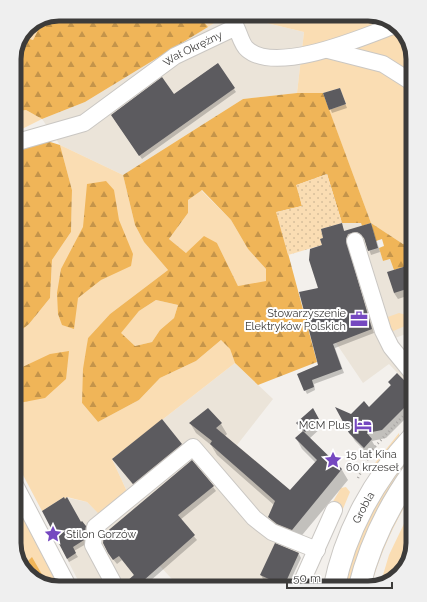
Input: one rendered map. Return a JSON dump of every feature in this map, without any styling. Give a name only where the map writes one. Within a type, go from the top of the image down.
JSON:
[{"type":"main road","name":"Grobla","points":[[336,581],[340,562],[359,514],[379,480],[406,446]]},
{"type":"main road","points":[[361,581],[375,538],[397,494],[406,482]]},
{"type":"street","name":"Wał Okrężny","points":[[21,141],[84,123],[175,56],[236,27],[246,48],[259,56],[285,58],[328,50],[389,27]]},
{"type":"street","points":[[328,50],[383,64],[406,79]]},
{"type":"street","points":[[355,241],[383,331],[391,347],[406,365]]},
{"type":"street","points":[[112,581],[94,545],[95,527],[193,447],[254,518],[272,532],[317,550]]},
{"type":"street","points":[[21,496],[65,581]]},
{"type":"street","points":[[302,581],[334,510]]},
{"type":"shaded area","points":[[203,21],[218,21],[208,27]]},
{"type":"shaded area","points":[[218,21],[258,21],[304,32],[297,93],[243,99],[123,175],[60,145],[42,119],[85,102]]},
{"type":"shaded area","points":[[258,21],[370,21],[387,26],[395,32],[401,40],[406,54],[406,244],[403,244],[371,223],[329,110],[346,104],[340,88],[323,93],[297,93],[304,32]]},
{"type":"shaded area","points":[[40,26],[33,40],[28,38]]},
{"type":"shaded area","points":[[26,110],[42,119],[21,130],[21,111]]},
{"type":"shaded area","points":[[60,145],[123,175],[135,225],[144,242],[168,270],[110,314],[88,338],[82,403],[98,422],[139,400],[160,378],[196,361],[221,340],[230,349],[235,363],[112,459],[130,498],[104,519],[87,502],[67,497],[65,499],[64,497],[42,511],[21,471],[21,330],[29,324],[50,298],[52,260],[71,232],[72,190]]},
{"type":"shaded area","points":[[327,174],[342,223],[321,229],[323,238],[320,239],[322,245],[288,255],[276,212],[302,206],[296,185]]},
{"type":"shaded area","points":[[201,190],[231,220],[248,249],[266,269],[266,282],[238,286],[217,243],[186,253],[169,239],[188,213],[188,200]]},
{"type":"shaded area","points":[[342,223],[361,223],[370,251],[379,248],[383,261],[390,259],[394,270],[406,266],[406,334],[392,339],[406,357],[406,382],[389,364],[363,383],[336,343],[309,260],[310,249],[322,245],[320,239],[323,237],[321,229]]},
{"type":"shaded area","points":[[156,300],[178,305],[174,318],[160,330],[152,342],[135,346],[120,333],[139,311]]},
{"type":"shaded area","points":[[399,313],[406,315],[406,324],[391,332],[385,318]]},
{"type":"shaded area","points":[[235,363],[273,399],[237,445],[310,507],[290,533],[305,540],[286,581],[174,581],[160,566],[143,581],[78,581],[42,511],[64,497],[87,502],[104,518],[130,498],[112,459]]},
{"type":"shaded area","points":[[399,433],[400,440],[380,466],[372,467]]},
{"type":"shaded area","points":[[406,459],[406,467],[402,472],[354,581],[345,581],[358,538],[376,502]]},
{"type":"shaded area","points":[[346,487],[350,492],[340,516],[328,510],[341,488]]},
{"type":"shaded area","points":[[406,500],[406,504],[383,550],[373,581],[370,581],[384,540]]},
{"type":"shaded area","points":[[21,511],[57,581],[38,575],[26,562],[21,548]]},
{"type":"shaded area","points":[[406,520],[406,548],[401,562],[395,570],[382,578],[389,555]]},
{"type":"green space","points":[[60,21],[203,21],[208,27],[85,102],[42,119],[26,110],[21,111],[22,50],[28,38],[33,40],[40,26]]},
{"type":"green space","points":[[297,93],[323,93],[371,223],[362,226],[361,223],[342,223],[327,174],[297,185],[302,206],[277,212],[317,362],[258,385],[235,363],[230,349],[221,340],[196,361],[160,378],[139,400],[98,422],[82,403],[83,369],[88,338],[110,314],[168,270],[144,242],[135,225],[123,175],[243,99]],"holes":[[[202,190],[231,220],[248,249],[266,269],[266,281],[238,286],[217,243],[204,236],[186,253],[169,239],[188,213],[188,200]],[[156,300],[178,305],[174,318],[160,330],[152,342],[135,346],[121,333],[139,311]]]},
{"type":"green space","points":[[47,141],[60,145],[72,190],[71,232],[52,260],[50,298],[29,324],[21,330],[21,147]]},
{"type":"green space","points":[[106,181],[114,190],[119,220],[133,254],[131,266],[101,280],[78,298],[74,329],[62,325],[58,314],[57,293],[61,269],[83,227],[87,184]]},
{"type":"green space","points":[[371,223],[403,244],[406,244],[406,266],[394,270],[390,259],[383,261],[379,248],[384,246],[382,239],[376,241]]},
{"type":"green space","points":[[69,351],[66,379],[45,398],[21,403],[21,368],[50,354]]},
{"type":"green space","points":[[32,557],[44,578],[32,570],[27,564]]},
{"type":"building","points":[[218,63],[235,88],[139,156],[111,115],[162,77],[174,94]]},
{"type":"building","points":[[340,88],[346,104],[329,110],[323,93]]},
{"type":"building","points":[[342,223],[344,231],[371,223],[378,248],[368,251],[364,238],[357,232],[348,234],[346,239],[372,329],[333,344],[342,369],[312,380],[314,387],[304,391],[297,374],[318,365],[299,292],[318,288],[309,260],[310,249],[322,245],[320,239],[323,238],[321,229]]},
{"type":"building","points":[[406,266],[406,289],[394,293],[387,272]]},
{"type":"building","points":[[397,373],[406,382],[406,406],[382,430],[367,433],[372,439],[364,448],[349,433],[335,407],[351,414],[364,401],[369,407],[391,385],[388,382]]},
{"type":"building","points":[[208,408],[222,423],[216,428],[290,490],[317,460],[295,438],[303,431],[342,469],[292,530],[277,524],[268,517],[275,501],[210,444],[212,441],[189,423]]},
{"type":"building","points":[[313,408],[319,419],[305,432],[296,423]]},
{"type":"building","points":[[162,419],[182,444],[133,484],[112,459]]},
{"type":"building","points":[[192,460],[214,486],[178,515],[195,535],[143,581],[127,581],[134,575],[119,556],[113,560],[103,543],[104,534]]},
{"type":"building","points":[[64,497],[65,499],[67,497],[81,522],[82,521],[86,526],[84,540],[73,547],[76,553],[67,559],[42,511]]},
{"type":"building","points":[[275,543],[299,553],[286,581],[273,581],[260,575]]},
{"type":"place","name":"Stowarzyszenie Elektryków Polskich","points":[[359,319]]},
{"type":"place","name":"MCM Plus","points":[[363,425]]},
{"type":"place","name":"15 lat Kina 60 krzeseł","points":[[333,460]]},
{"type":"place","name":"Stilon Gorzów","points":[[53,534]]}]
